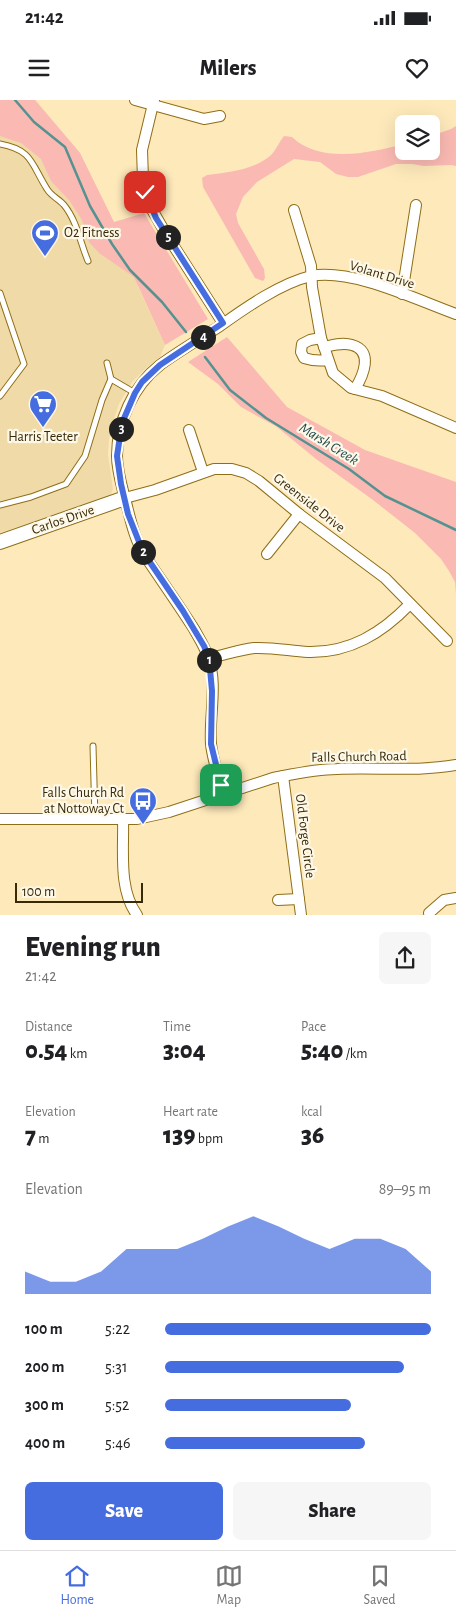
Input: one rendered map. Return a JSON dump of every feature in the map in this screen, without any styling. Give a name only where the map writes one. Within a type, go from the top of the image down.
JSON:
[{"type":"street","points":[[135,100],[153,102],[204,119],[220,116]]},
{"type":"street","points":[[153,102],[142,150],[143,179],[150,206],[223,323]]},
{"type":"street","points":[[402,294],[416,205]]},
{"type":"street","points":[[294,210],[311,266],[322,342],[333,373],[351,388],[382,396],[455,424]]},
{"type":"street","name":"Volant Drive","points":[[224,795],[216,770],[211,744],[212,691],[209,658],[183,611],[143,552],[134,532],[125,498],[118,466],[118,444],[124,417],[135,393],[142,382],[160,365],[223,323],[280,288],[311,276],[333,275],[351,277],[456,314]]},
{"type":"street","points":[[328,360],[320,361],[304,358],[301,352],[302,344],[306,342],[322,342],[353,345],[362,351],[366,364],[362,378],[355,389]]},
{"type":"street","points":[[189,430],[203,472]]},
{"type":"street","name":"Greenside Drive","points":[[125,498],[155,490],[203,472],[225,468],[246,472],[385,578],[447,641]]},
{"type":"street","name":"Carlos Drive","points":[[0,542],[125,498]]},
{"type":"street","points":[[267,554],[299,514]]},
{"type":"street","points":[[209,658],[254,648],[314,652],[343,648],[356,644],[377,632],[395,620],[410,604]]},
{"type":"street","name":"Falls Church Road","points":[[0,819],[138,819],[169,812],[283,776],[318,770],[421,769],[456,765]]},
{"type":"street","name":"Old Forge Circle","points":[[283,776],[301,915]]},
{"type":"street","points":[[123,819],[124,878],[129,900],[137,915]]},
{"type":"street","points":[[429,913],[444,900],[456,898]]},
{"type":"street","name":"Old Forge Circle","points":[[278,900],[299,899]]},
{"type":"lane","points":[[0,144],[13,146],[30,158],[48,192],[63,204],[75,223],[88,261]]},
{"type":"lane","points":[[0,296],[24,364],[0,396]]},
{"type":"lane","points":[[0,505],[31,498],[66,484],[85,456],[102,400],[112,379],[108,363]]},
{"type":"lane","points":[[112,379],[135,393]]},
{"type":"lane","points":[[93,746],[95,820]]},
{"type":"shaded area","points":[[0,100],[35,100],[80,153],[114,223],[140,291],[165,345],[160,357],[132,382],[119,404],[109,440],[108,454],[113,489],[110,497],[105,501],[0,533]]},
{"type":"shaded area","points":[[0,100],[35,100],[80,153],[114,222],[144,213],[208,319],[165,345],[134,277],[99,253],[89,242],[82,220],[69,200],[51,181],[41,159],[21,143],[0,136]]},
{"type":"shaded area","points":[[456,126],[456,166],[396,164],[358,177],[348,177],[336,174],[320,162],[294,159],[257,182],[243,197],[236,214],[238,223],[264,269],[265,278],[263,281],[255,278],[203,187],[202,178],[207,175],[240,170],[263,161],[272,154],[284,136],[292,137],[303,145],[317,151],[346,154],[376,151],[395,146],[395,160],[440,160],[440,133]]},
{"type":"shaded area","points":[[227,337],[287,407],[365,450],[456,482],[456,594],[455,582],[441,559],[415,533],[316,459],[277,427],[241,407],[218,384],[188,362]]},
{"type":"waterway","name":"Marsh Creek","points":[[15,100],[34,122],[65,147],[90,206],[112,244],[130,270],[162,302],[186,332]]},
{"type":"waterway","name":"Marsh Creek","points":[[205,357],[230,390],[266,418],[349,469],[385,496],[456,530]]},
{"type":"place","name":"O2 Fitness","points":[[45,257]]},
{"type":"place","name":"Harris Teeter","points":[[43,428]]},
{"type":"place","name":"Falls Church Rd at Nottoway Ct","points":[[143,825]]},
{"type":"route","points":[[145,192],[156,218],[223,323],[160,365],[142,382],[122,423],[118,444],[118,466],[128,514],[143,552],[183,611],[209,658],[212,676],[211,744],[221,785]]}]
